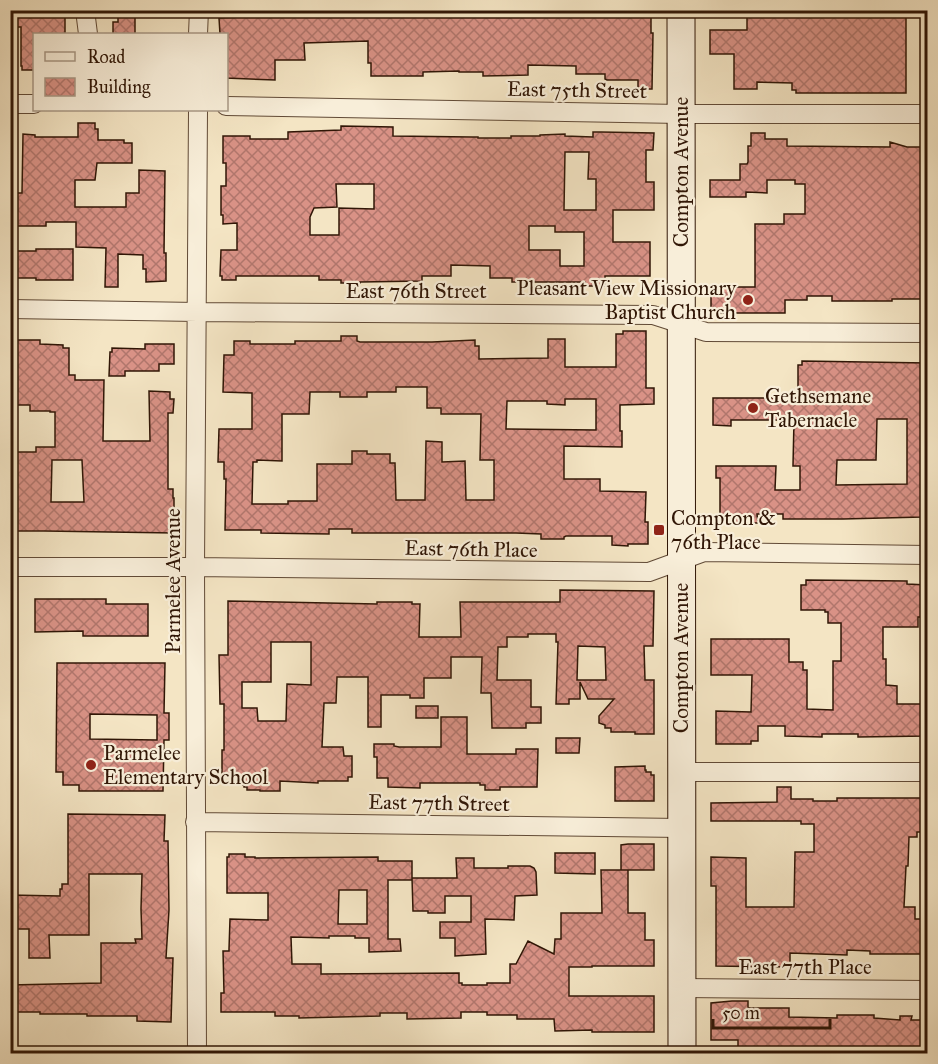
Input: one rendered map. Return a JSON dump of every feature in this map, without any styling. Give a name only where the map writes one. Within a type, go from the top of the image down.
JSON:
[{"type":"main road","name":"Compton Avenue","points":[[681,10],[682,1053]]},
{"type":"street","points":[[84,10],[88,33]]},
{"type":"street","points":[[198,33],[199,10]]},
{"type":"street","points":[[10,104],[33,104]]},
{"type":"street","name":"East 75th Street","points":[[228,106],[681,114],[927,114]]},
{"type":"street","name":"Parmelee Avenue","points":[[197,1053],[195,567],[198,111]]},
{"type":"street","name":"East 76th Street","points":[[10,309],[653,315],[706,332],[927,333]]},
{"type":"street","name":"East 76th Place","points":[[10,567],[649,572],[704,552],[927,555]]},
{"type":"street","points":[[681,772],[927,772]]},
{"type":"street","name":"East 77th Street","points":[[195,822],[681,828]]},
{"type":"street","name":"East 77th Place","points":[[682,988],[927,990]]},
{"type":"building","points":[[65,10],[65,33],[33,33],[33,70],[22,70],[21,27],[10,27],[10,11]]},
{"type":"building","points":[[135,10],[135,33],[113,33],[113,22],[118,22],[118,11]]},
{"type":"building","points":[[272,10],[347,10],[347,16],[377,16],[377,10],[511,12],[511,10],[526,10],[526,15],[583,16],[583,10],[646,13],[646,15],[651,15],[651,33],[653,33],[652,89],[638,89],[638,80],[607,80],[605,74],[576,74],[576,66],[528,65],[528,75],[483,76],[483,72],[459,71],[423,72],[423,76],[371,76],[371,63],[368,63],[368,41],[304,43],[305,60],[275,60],[275,80],[228,78],[228,33],[220,33],[219,18],[272,16]]},
{"type":"building","points":[[747,10],[906,10],[906,93],[796,93],[796,90],[792,90],[792,83],[757,82],[757,89],[734,89],[734,54],[710,54],[710,30],[747,30]]},
{"type":"building","points":[[78,123],[95,123],[95,129],[98,129],[98,140],[124,140],[124,143],[132,143],[132,163],[97,163],[95,180],[75,180],[75,207],[126,207],[126,193],[139,193],[139,170],[165,171],[166,281],[146,282],[143,255],[118,254],[118,287],[105,287],[106,248],[76,247],[76,222],[46,222],[46,226],[10,226],[10,193],[22,193],[23,134],[35,135],[35,137],[78,137]]},
{"type":"building","points":[[341,126],[393,127],[393,136],[478,138],[565,134],[565,136],[593,137],[593,132],[654,133],[653,150],[646,150],[646,182],[654,182],[654,210],[613,210],[613,242],[650,242],[650,276],[605,276],[605,286],[585,286],[585,282],[512,282],[512,278],[490,278],[490,266],[451,265],[451,276],[422,276],[422,281],[341,283],[341,280],[319,280],[319,276],[236,276],[236,280],[222,280],[220,276],[221,250],[237,250],[237,223],[223,224],[223,215],[221,215],[221,186],[226,186],[223,136],[288,139],[288,132],[341,130]],"holes":[[[565,152],[589,152],[588,179],[596,179],[596,210],[564,210]],[[336,184],[374,184],[374,209],[339,208],[339,235],[310,235],[310,217],[314,208],[337,207]],[[529,226],[555,226],[555,232],[584,232],[584,266],[560,266],[560,250],[529,250]]]},
{"type":"building","points":[[751,133],[765,133],[765,139],[787,139],[787,146],[890,147],[890,142],[907,147],[927,147],[926,299],[832,301],[832,296],[807,296],[807,300],[785,300],[785,313],[711,313],[711,287],[755,287],[755,224],[784,224],[784,214],[805,214],[805,184],[795,184],[795,180],[767,180],[767,193],[746,192],[746,197],[710,197],[710,180],[740,180],[740,164],[748,162]]},
{"type":"building","points":[[36,249],[73,249],[73,280],[10,278],[10,251],[36,251]]},
{"type":"building","points":[[623,331],[646,331],[646,388],[654,388],[654,404],[620,405],[622,447],[564,446],[564,479],[600,479],[600,491],[646,492],[645,522],[648,522],[648,544],[612,545],[612,536],[566,536],[564,539],[541,539],[541,534],[516,533],[352,533],[352,529],[329,529],[329,534],[225,530],[226,479],[224,479],[224,462],[218,462],[219,429],[252,429],[252,393],[223,392],[224,355],[234,355],[234,341],[250,341],[250,344],[295,344],[295,341],[341,341],[341,336],[357,336],[357,341],[360,342],[475,340],[475,346],[479,346],[479,359],[548,358],[548,339],[565,339],[565,367],[616,367],[616,334],[623,334]],"holes":[[[396,387],[427,387],[427,408],[441,408],[441,414],[481,414],[480,460],[494,460],[494,500],[466,500],[465,461],[442,462],[442,442],[426,441],[425,500],[396,500],[395,463],[390,463],[390,454],[367,454],[367,451],[352,451],[352,464],[317,464],[317,501],[252,504],[253,462],[257,460],[282,461],[282,414],[309,414],[310,392],[340,392],[340,397],[367,397],[367,392],[396,392]],[[565,399],[596,399],[596,430],[506,429],[507,401],[547,401],[547,404],[565,405]]]},
{"type":"building","points":[[10,340],[40,340],[40,344],[63,345],[63,348],[69,348],[69,375],[75,375],[75,380],[104,380],[103,441],[150,441],[149,391],[170,392],[170,399],[174,399],[173,413],[168,413],[168,489],[173,489],[174,533],[10,531],[10,452],[36,452],[36,447],[55,447],[55,412],[30,411],[30,405],[10,405]],"holes":[[[52,460],[82,460],[84,502],[51,502]]]},
{"type":"building","points":[[145,344],[174,344],[174,364],[159,364],[159,371],[125,371],[125,376],[109,376],[112,348],[145,349]]},
{"type":"building","points":[[802,361],[927,363],[927,397],[922,397],[921,441],[927,441],[924,489],[926,489],[927,496],[927,514],[922,514],[922,517],[783,519],[783,514],[757,514],[758,523],[720,523],[720,478],[716,478],[716,466],[776,466],[775,490],[800,490],[800,466],[793,466],[794,420],[731,420],[731,426],[713,425],[713,398],[798,398],[798,365],[802,365]],"holes":[[[877,419],[907,419],[907,484],[836,485],[837,460],[876,460]]]},
{"type":"building","points":[[806,580],[907,581],[907,584],[927,585],[927,617],[918,617],[918,627],[883,627],[883,659],[886,659],[886,685],[897,686],[897,704],[927,704],[927,736],[858,737],[858,734],[822,734],[822,737],[785,736],[785,726],[758,726],[758,741],[751,741],[751,744],[716,744],[716,711],[751,712],[752,675],[711,675],[711,639],[789,639],[789,662],[803,662],[803,670],[807,670],[807,709],[833,710],[833,661],[841,661],[841,623],[828,623],[828,612],[825,610],[801,610],[801,585],[806,585]]},
{"type":"building","points":[[560,590],[654,591],[653,646],[644,646],[645,680],[654,680],[654,734],[611,732],[611,728],[605,728],[605,725],[599,723],[599,716],[614,699],[588,699],[580,682],[580,699],[569,699],[569,704],[556,704],[558,642],[556,642],[556,634],[528,634],[528,637],[507,637],[507,647],[498,647],[497,680],[531,680],[531,707],[541,707],[541,723],[526,723],[526,728],[492,728],[491,693],[481,693],[482,657],[451,657],[451,678],[424,678],[424,698],[410,698],[410,695],[381,695],[381,727],[368,727],[368,677],[337,677],[336,703],[324,703],[322,747],[343,747],[344,756],[352,756],[352,777],[348,777],[348,781],[318,781],[318,783],[280,781],[280,791],[260,791],[247,790],[244,785],[232,785],[233,776],[222,776],[224,704],[220,704],[219,655],[228,655],[228,601],[377,604],[377,602],[412,602],[412,604],[420,604],[419,637],[461,637],[460,602],[560,602]],"holes":[[[271,642],[311,642],[311,685],[287,684],[286,721],[258,721],[257,708],[242,708],[242,682],[271,682]],[[578,646],[605,647],[606,680],[577,680]]]},
{"type":"building","points":[[35,599],[106,599],[106,604],[148,604],[148,636],[83,636],[83,631],[35,632]]},
{"type":"building","points":[[57,663],[165,663],[164,713],[169,713],[169,740],[164,740],[163,791],[79,791],[79,785],[63,785],[63,772],[56,772]],"holes":[[[90,714],[157,715],[157,740],[90,739]]]},
{"type":"building","points":[[416,706],[438,706],[438,718],[416,718]]},
{"type":"building","points":[[441,717],[467,717],[467,754],[516,754],[516,749],[538,749],[537,787],[500,787],[500,790],[485,790],[485,785],[480,785],[480,783],[420,783],[420,788],[388,787],[388,778],[377,778],[377,757],[374,757],[374,744],[394,744],[399,747],[441,747]]},
{"type":"building","points":[[556,738],[580,738],[579,753],[556,753]]},
{"type":"building","points":[[645,766],[646,772],[654,775],[654,801],[615,801],[615,767]]},
{"type":"building","points":[[777,787],[791,787],[791,799],[813,799],[813,801],[837,801],[837,798],[927,798],[927,832],[917,832],[917,837],[909,837],[904,907],[915,907],[915,919],[927,919],[927,954],[870,954],[870,951],[847,950],[847,955],[790,953],[790,967],[716,966],[716,886],[711,886],[711,857],[746,858],[746,907],[794,907],[795,852],[814,852],[814,824],[801,824],[801,821],[711,821],[711,803],[777,802]]},
{"type":"building","points":[[68,814],[165,815],[164,841],[168,841],[169,910],[166,958],[173,958],[171,1022],[137,1021],[137,1016],[10,1012],[10,985],[101,983],[101,943],[136,943],[135,939],[142,939],[142,874],[89,874],[89,935],[49,935],[50,958],[29,958],[29,929],[10,929],[10,895],[60,896],[62,884],[68,884]]},
{"type":"building","points":[[654,844],[654,870],[621,870],[621,845]]},
{"type":"building","points":[[555,853],[595,853],[595,874],[555,873]]},
{"type":"building","points":[[229,854],[245,854],[245,857],[255,858],[378,857],[378,861],[412,861],[412,880],[388,880],[388,939],[400,939],[401,951],[369,952],[369,938],[355,938],[355,936],[291,937],[292,964],[321,964],[321,974],[459,973],[459,983],[462,985],[510,983],[510,964],[516,964],[528,941],[554,954],[555,939],[561,939],[561,913],[602,913],[601,870],[628,870],[628,913],[645,913],[645,940],[654,940],[654,966],[569,967],[569,996],[654,996],[654,1032],[555,1031],[554,1019],[517,1019],[517,1015],[487,1015],[487,1012],[461,1012],[461,1018],[407,1019],[407,1013],[299,1018],[299,1016],[275,1016],[275,1012],[221,1012],[221,993],[224,993],[223,951],[229,951],[230,919],[268,920],[268,893],[227,893],[227,857]],"holes":[[[339,890],[367,890],[367,924],[338,924]]]},
{"type":"building","points":[[456,858],[474,858],[474,868],[530,866],[536,872],[537,895],[515,896],[514,920],[485,919],[486,954],[455,956],[455,938],[440,938],[440,922],[471,922],[471,896],[445,896],[445,913],[413,911],[412,878],[457,878]]},
{"type":"building","points":[[748,1001],[748,1008],[789,1008],[789,1017],[837,1018],[837,1015],[874,1015],[874,1018],[900,1020],[900,1016],[912,1016],[911,1020],[927,1020],[927,1049],[905,1049],[905,1053],[858,1053],[858,1048],[819,1048],[819,1052],[806,1053],[738,1053],[738,1040],[711,1040],[711,1003]]},
{"type":"place","name":"Pleasant View Missionary Baptist Church","points":[[748,300]]},
{"type":"place","name":"Gethsemane Tabernacle","points":[[753,408]]},
{"type":"place","name":"Compton & 76th Place","points":[[659,530]]},
{"type":"place","name":"Parmelee Elementary School","points":[[91,765]]}]
